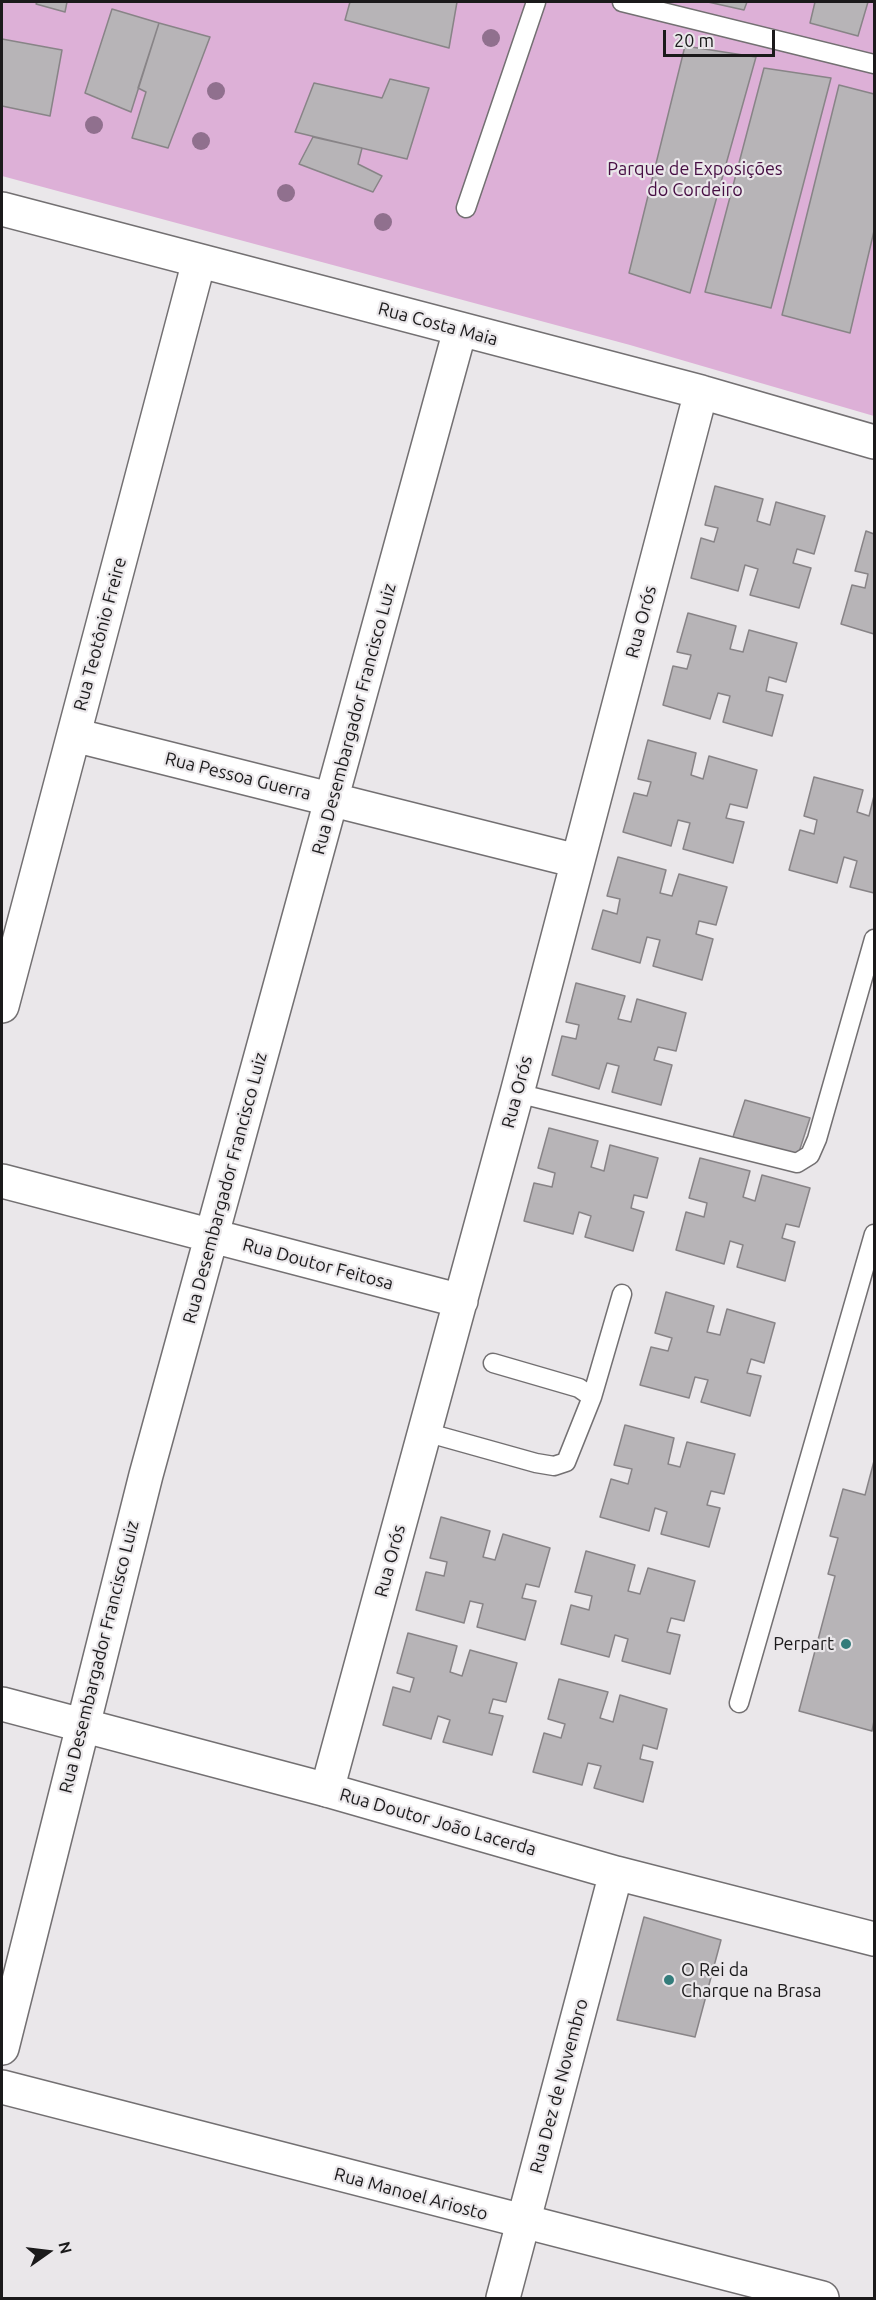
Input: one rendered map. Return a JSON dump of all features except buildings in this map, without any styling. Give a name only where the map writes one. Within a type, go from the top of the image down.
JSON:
[{"type":"street","name":"Rua Costa Maia","points":[[2,209],[701,392],[874,442]]},
{"type":"street","name":"Rua Teotônio Freire","points":[[2,1006],[199,261]]},
{"type":"street","name":"Rua Desembargador Francisco Luiz","points":[[2,2048],[81,1725],[146,1475],[460,330]]},
{"type":"street","name":"Rua Orós","points":[[327,1790],[517,1093],[701,392]]},
{"type":"street","name":"Rua Pessoa Guerra","points":[[74,735],[577,861]]},
{"type":"street","name":"Rua Doutor Feitosa","points":[[2,1181],[461,1301]]},
{"type":"street","name":"Rua Doutor João Lacerda","points":[[2,1704],[327,1790],[616,1873],[874,1939]]},
{"type":"street","name":"Rua Dez de Novembro","points":[[503,2298],[616,1873]]},
{"type":"street","name":"Rua Manoel Ariosto","points":[[2,2087],[523,2223],[822,2298]]},
{"type":"lane","points":[[466,208],[536,2]]},
{"type":"lane","points":[[622,2],[874,64]]},
{"type":"lane","points":[[517,1093],[797,1163],[810,1155],[817,1139],[874,939]]},
{"type":"lane","points":[[739,1703],[871,1237],[874,1234]]},
{"type":"lane","points":[[425,1432],[554,1466],[566,1462],[592,1396],[622,1294]]},
{"type":"lane","points":[[493,1363],[579,1388],[592,1396]]},
{"type":"green space","name":"Parque de Exposições do Cordeiro","points":[[2,2],[874,2],[874,416],[630,345],[2,176]]},
{"type":"place","name":"Perpart","points":[[846,1644]]},
{"type":"place","name":"O Rei da Charque na Brasa","points":[[669,1980]]}]
